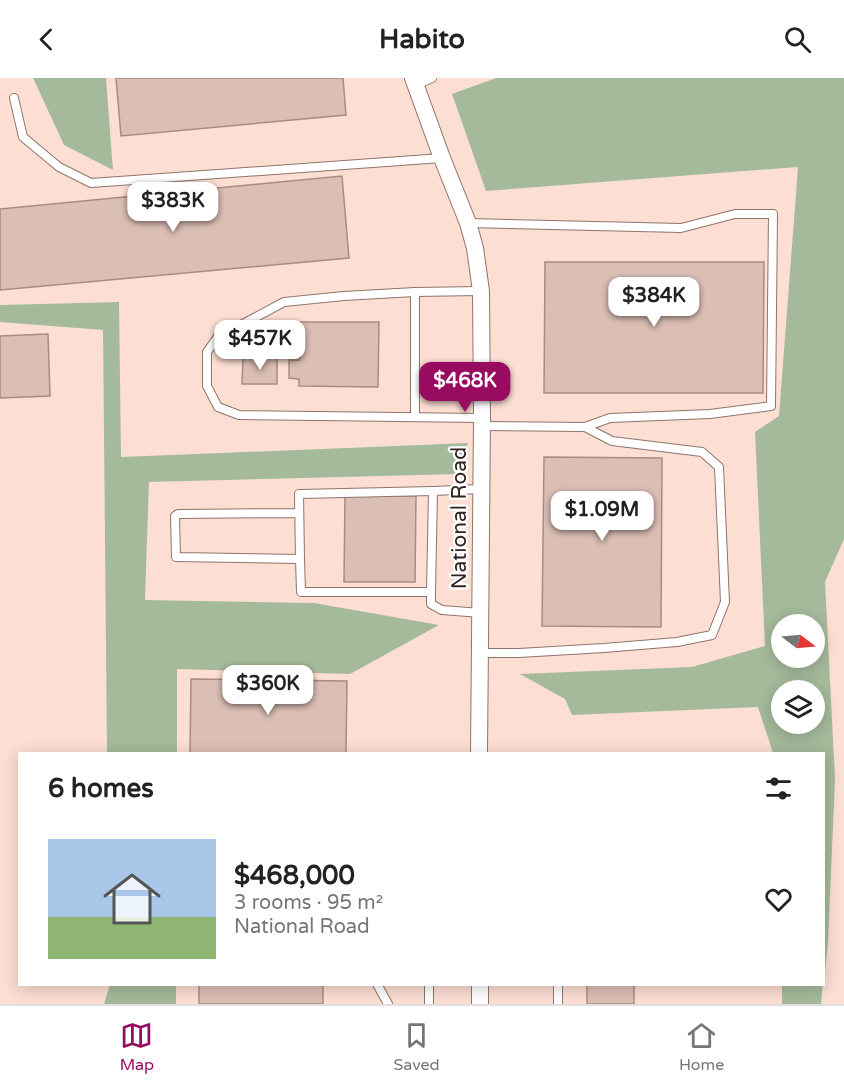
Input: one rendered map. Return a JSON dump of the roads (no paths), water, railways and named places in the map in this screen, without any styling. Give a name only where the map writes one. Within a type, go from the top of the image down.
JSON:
[{"type":"street","name":"National Road","points":[[414,82],[468,223],[475,248],[481,291],[482,489],[479,752]]},
{"type":"street","points":[[480,986],[480,1004]]},
{"type":"lane","points":[[414,82],[432,78]]},
{"type":"lane","points":[[14,98],[22,137],[59,167],[91,183],[442,158]]},
{"type":"lane","points":[[468,223],[681,228],[735,214],[773,214],[771,406],[710,414],[610,418],[585,427],[415,417],[239,415],[218,407],[207,386],[207,352],[217,338],[284,302],[415,292],[481,291]]},
{"type":"lane","points":[[415,292],[415,417]]},
{"type":"lane","points":[[480,653],[604,648],[677,642],[712,635],[725,602],[719,467],[702,452],[612,441],[585,427]]},
{"type":"lane","points":[[432,592],[301,592],[299,494],[482,489]]},
{"type":"lane","points":[[433,491],[432,604],[442,610],[481,613]]},
{"type":"lane","points":[[299,513],[178,514],[175,516],[176,557],[300,559]]},
{"type":"lane","points":[[378,986],[388,1004]]},
{"type":"lane","points":[[429,986],[429,1004]]},
{"type":"lane","points":[[558,986],[558,1004]]}]
